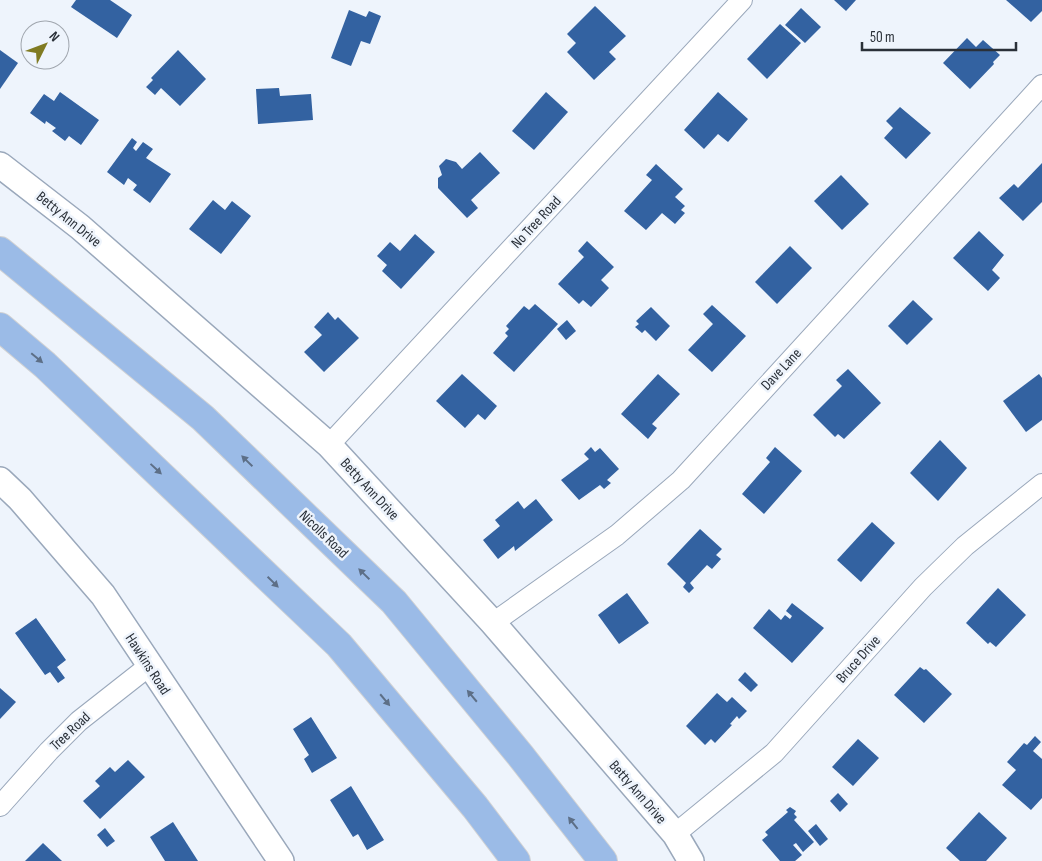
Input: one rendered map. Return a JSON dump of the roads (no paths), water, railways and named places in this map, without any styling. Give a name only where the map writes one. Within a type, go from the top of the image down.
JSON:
[{"type":"highway","name":"Nicolls Road","points":[[0,251],[203,418],[394,602],[520,755],[603,861]]},
{"type":"highway","points":[[0,327],[52,372],[339,645],[475,807],[516,861]]},
{"type":"street","name":"No Tree Road","points":[[329,445],[742,0]]},
{"type":"street","name":"Dave Lane","points":[[493,623],[617,535],[681,480],[1042,85]]},
{"type":"street","name":"Betty Ann Drive","points":[[0,165],[88,233],[329,445],[493,623],[675,834],[691,861]]},
{"type":"street","name":"Hawkins Road","points":[[0,480],[20,500],[103,595],[281,861]]},
{"type":"street","name":"Bruce Drive","points":[[675,834],[774,753],[923,586],[966,546],[1042,484]]},
{"type":"street","name":"Tree Road","points":[[0,806],[49,751],[79,721],[149,666]]}]
